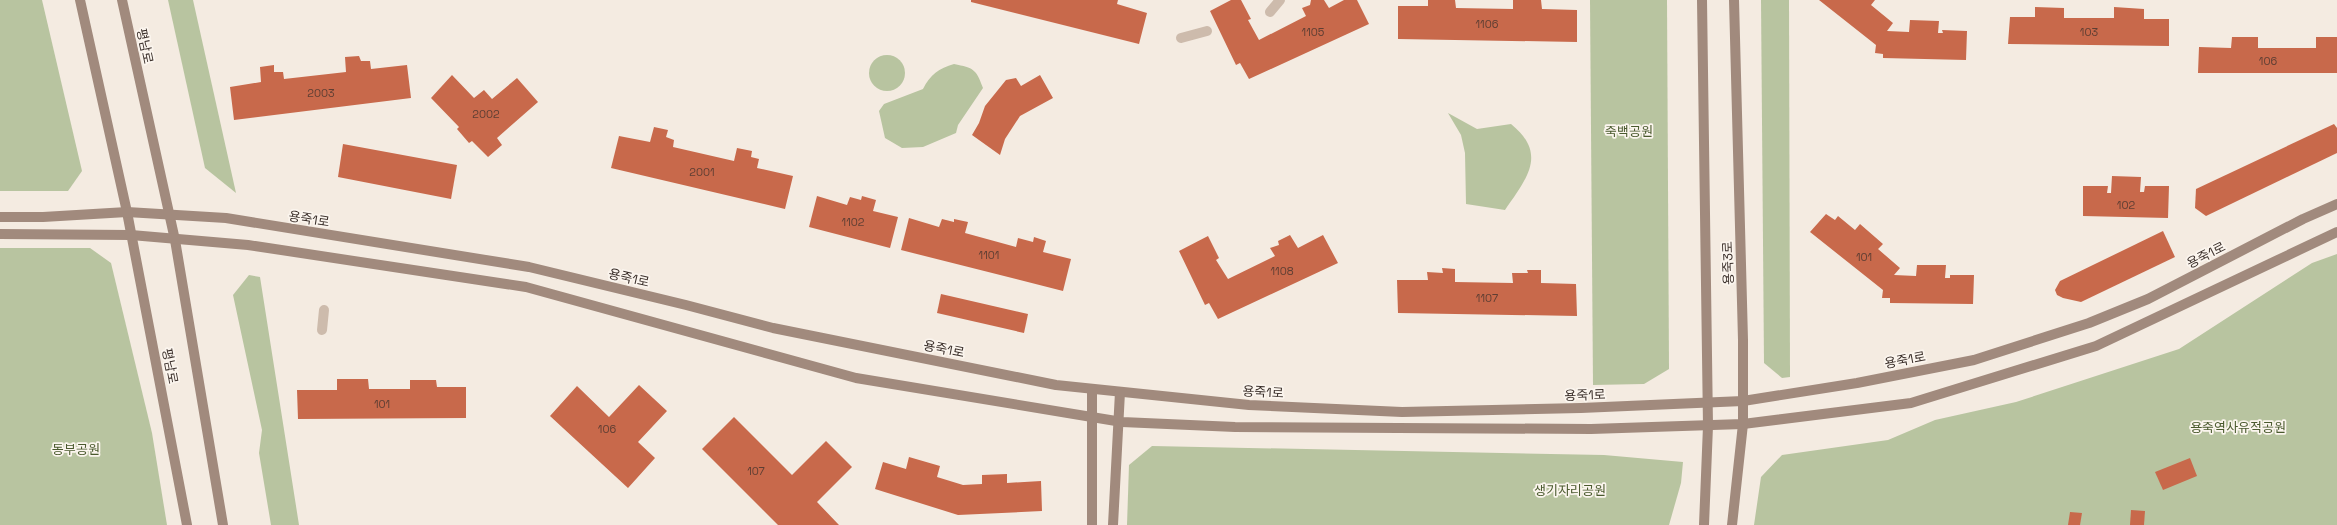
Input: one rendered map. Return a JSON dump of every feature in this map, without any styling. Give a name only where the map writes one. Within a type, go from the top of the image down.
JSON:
[{"type":"street","name":"평남로","points":[[80,0],[127,212],[187,525]]},
{"type":"street","name":"평남로","points":[[122,0],[168,214],[175,240],[223,525]]},
{"type":"street","points":[[1270,12],[1280,0]]},
{"type":"street","points":[[1702,0],[1708,426],[1704,525]]},
{"type":"street","name":"용죽3로","points":[[1732,525],[1743,424],[1743,340],[1734,0]]},
{"type":"street","points":[[1182,38],[1207,31]]},
{"type":"street","name":"용죽1로","points":[[168,214],[226,218],[529,267],[686,305],[773,328],[1056,385],[1249,405],[1402,412],[1581,408],[1743,401],[1857,383],[1966,362],[2028,343],[2148,299],[2303,219],[2337,204]]},
{"type":"street","points":[[0,217],[127,212],[168,214]]},
{"type":"street","points":[[0,234],[131,235],[175,240],[248,245],[526,287],[856,378],[1119,421],[1243,427],[1591,429],[1743,424],[1911,403],[2096,346],[2337,232]]},
{"type":"street","points":[[322,330],[324,310]]},
{"type":"street","points":[[1092,388],[1092,525]]},
{"type":"street","points":[[1113,525],[1120,392]]},
{"type":"green space","points":[[0,0],[42,0],[82,171],[68,191],[0,191]]},
{"type":"green space","points":[[168,0],[193,0],[236,193],[205,168]]},
{"type":"green space","name":"죽백공원","points":[[1590,0],[1667,0],[1669,369],[1644,384],[1593,385]]},
{"type":"green space","points":[[1761,0],[1789,0],[1790,377],[1782,378],[1764,363]]},
{"type":"green space","points":[[891,55],[900,60],[904,66],[904,80],[900,86],[891,91],[883,91],[874,86],[870,80],[869,69],[874,60],[880,56]]},
{"type":"green space","points":[[954,64],[973,70],[983,88],[958,125],[956,133],[923,147],[902,148],[885,138],[879,111],[884,104],[923,89],[936,73]]},
{"type":"green space","points":[[1448,113],[1477,129],[1511,124],[1522,135],[1529,146],[1531,156],[1530,166],[1526,177],[1505,210],[1466,204],[1465,153],[1461,135]]},
{"type":"green space","name":"동부공원","points":[[0,248],[90,248],[111,263],[152,433],[167,525],[0,525]]},
{"type":"green space","name":"용죽역사유적공원","points":[[2337,254],[2337,525],[1754,525],[1761,477],[1782,455],[1888,440],[1935,420],[2016,402],[2179,349],[2312,263]]},
{"type":"green space","points":[[249,275],[260,277],[299,525],[271,525],[259,453],[262,430],[233,295]]},
{"type":"green space","name":"생기자리공원","points":[[1152,446],[1604,455],[1683,462],[1681,483],[1669,525],[1127,525],[1129,465]]},
{"type":"building","points":[[971,0],[1118,0],[1117,4],[1147,13],[1139,44],[971,2]]},
{"type":"building","points":[[1231,0],[1241,0],[1251,19],[1248,20],[1259,40],[1306,16],[1302,8],[1310,5],[1311,0],[1324,0],[1329,8],[1344,0],[1357,0],[1369,24],[1249,79],[1240,63],[1236,65],[1210,11]]},
{"type":"building","points":[[1428,0],[1455,0],[1456,8],[1513,9],[1513,0],[1541,0],[1542,9],[1577,10],[1577,42],[1398,39],[1398,6],[1428,6]]},
{"type":"building","points":[[1819,0],[1875,0],[1871,5],[1893,23],[1887,31],[1909,32],[1910,20],[1939,21],[1938,33],[1943,33],[1942,30],[1967,31],[1966,60],[1883,58],[1883,54],[1875,53],[1876,45]]},
{"type":"building","points":[[2035,7],[2064,8],[2064,18],[2114,18],[2114,7],[2144,9],[2144,19],[2169,19],[2169,46],[2008,44],[2010,17],[2035,17]]},
{"type":"building","points":[[2232,37],[2258,37],[2258,48],[2316,48],[2316,37],[2337,37],[2337,73],[2198,73],[2199,47],[2231,48]]},
{"type":"building","points":[[359,56],[361,61],[370,61],[371,69],[407,65],[411,98],[234,120],[230,87],[261,82],[260,67],[274,65],[274,72],[283,72],[284,79],[346,72],[345,57]]},
{"type":"building","points":[[452,75],[474,98],[484,90],[492,99],[517,78],[538,102],[497,138],[502,145],[488,157],[472,141],[469,143],[457,129],[459,127],[431,98]]},
{"type":"building","points":[[1040,75],[1053,98],[1020,116],[1005,139],[1000,155],[972,135],[979,123],[985,106],[1006,80],[1016,78],[1021,86]]},
{"type":"building","points":[[2334,124],[2337,128],[2337,153],[2206,216],[2195,208],[2196,189]]},
{"type":"building","points":[[654,127],[668,130],[666,137],[674,140],[673,147],[734,161],[737,148],[752,151],[751,157],[759,159],[757,168],[793,176],[785,209],[611,168],[619,136],[650,142]]},
{"type":"building","points":[[343,144],[457,165],[451,199],[338,177]]},
{"type":"building","points":[[2112,176],[2141,177],[2140,192],[2144,192],[2145,186],[2169,186],[2168,218],[2083,216],[2083,186],[2108,186],[2107,193],[2111,193]]},
{"type":"building","points":[[817,196],[847,205],[850,197],[861,200],[862,196],[876,200],[873,211],[898,217],[890,248],[809,227]]},
{"type":"building","points":[[1826,214],[1835,220],[1838,216],[1855,230],[1860,224],[1883,244],[1878,249],[1900,268],[1894,275],[1916,276],[1917,265],[1946,265],[1945,278],[1950,278],[1950,275],[1974,275],[1973,304],[1890,303],[1890,298],[1882,298],[1883,290],[1810,232]]},
{"type":"building","points":[[909,218],[939,227],[942,219],[954,222],[954,219],[968,222],[965,233],[1016,247],[1018,238],[1033,242],[1034,237],[1046,241],[1043,252],[1071,259],[1063,291],[901,250]]},
{"type":"building","points":[[2163,231],[2175,257],[2081,302],[2057,295],[2055,290],[2060,281]]},
{"type":"building","points":[[1290,235],[1298,248],[1323,235],[1338,263],[1218,319],[1209,303],[1205,305],[1179,251],[1208,236],[1219,258],[1216,260],[1228,279],[1275,256],[1270,248],[1279,245],[1278,241]]},
{"type":"building","points":[[1442,268],[1455,269],[1455,282],[1513,283],[1512,273],[1528,273],[1527,270],[1541,270],[1541,283],[1576,284],[1577,316],[1398,313],[1397,280],[1428,280],[1427,272],[1443,273]]},
{"type":"building","points":[[941,294],[1028,314],[1024,333],[937,313]]},
{"type":"building","points":[[337,379],[368,379],[369,389],[410,389],[410,380],[436,380],[437,387],[466,387],[466,418],[298,419],[297,390],[337,390]]},
{"type":"building","points":[[639,385],[667,411],[638,442],[655,458],[628,488],[550,416],[577,386],[609,417]]},
{"type":"building","points":[[734,417],[792,475],[826,441],[852,467],[817,502],[839,525],[778,525],[702,449]]},
{"type":"building","points":[[909,457],[940,466],[937,477],[963,485],[982,484],[982,475],[1007,474],[1007,483],[1041,481],[1042,511],[958,515],[875,489],[883,462],[906,469]]},
{"type":"building","points":[[2190,458],[2197,476],[2163,490],[2155,472]]},
{"type":"building","points":[[2131,510],[2145,511],[2144,525],[2130,525]]},
{"type":"building","points":[[2070,512],[2082,513],[2080,525],[2068,525]]}]
